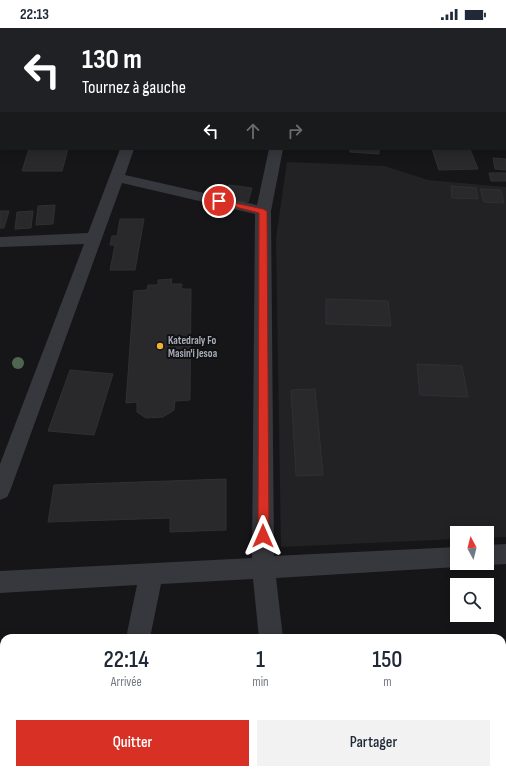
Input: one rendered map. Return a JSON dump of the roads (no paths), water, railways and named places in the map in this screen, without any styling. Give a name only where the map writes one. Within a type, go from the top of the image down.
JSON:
[{"type":"street","points":[[0,491],[127,150]]},
{"type":"street","points":[[271,634],[264,568],[263,211],[276,150]]},
{"type":"street","points":[[116,177],[263,211]]},
{"type":"street","points":[[0,242],[93,238]]},
{"type":"street","points":[[494,555],[506,554]]},
{"type":"street","points":[[0,582],[151,575],[450,557]]},
{"type":"street","points":[[139,634],[151,575]]},
{"type":"place","name":"Katedraly Fo Masin'i Jesoa","points":[[160,346]]}]
